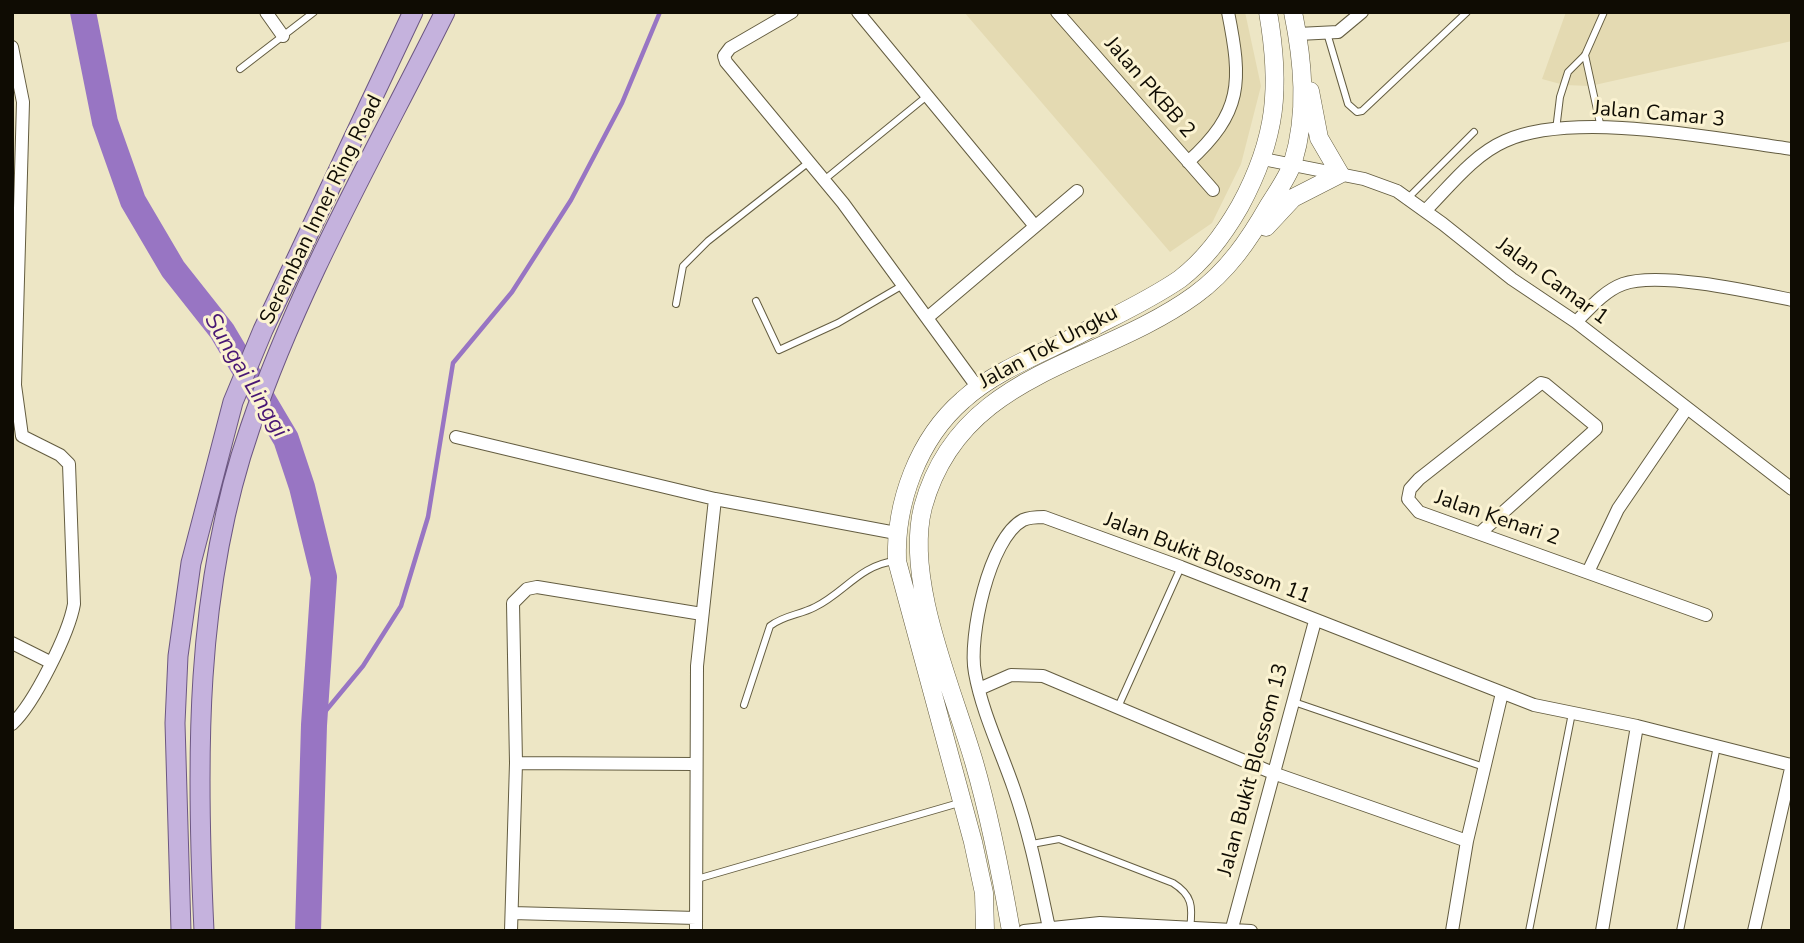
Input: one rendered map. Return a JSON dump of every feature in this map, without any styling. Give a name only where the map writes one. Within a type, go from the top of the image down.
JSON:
[{"type":"main road","name":"Seremban Inner Ring Road","points":[[181,931],[175,792],[178,656],[191,563],[233,402],[263,330],[413,12]]},
{"type":"main road","name":"Jalan Tok Ungku","points":[[985,931],[984,893],[897,561],[896,533],[904,497],[927,445],[943,419],[978,388],[1181,278],[1206,256],[1227,229],[1264,159],[1276,97],[1276,60],[1268,12]]},
{"type":"main road","name":"Jalan Tok Ungku","points":[[1011,931],[975,764],[927,606],[918,537],[923,507],[942,460],[956,436],[990,403],[1025,382],[1165,313],[1223,271],[1246,245],[1293,163],[1301,122],[1302,80],[1293,12]]},
{"type":"main road","name":"Seremban Inner Ring Road","points":[[204,931],[198,805],[205,637],[218,561],[248,431],[282,340],[443,16]]},
{"type":"main road","points":[[1246,245],[1257,239],[1293,198],[1340,174],[1319,138],[1309,88],[1302,80]]},
{"type":"street","points":[[266,12],[282,36]]},
{"type":"street","points":[[792,12],[730,48],[724,56],[730,67],[824,180],[978,388]]},
{"type":"street","points":[[858,12],[1034,225]]},
{"type":"street","name":"Jalan PKBB 2","points":[[1057,12],[1213,190]]},
{"type":"street","points":[[1188,162],[1213,140],[1231,103],[1238,61],[1228,12]]},
{"type":"street","points":[[1297,34],[1327,33],[1346,28],[1363,12]]},
{"type":"street","points":[[12,47],[23,102],[15,385],[17,435],[60,455],[69,464],[72,477],[74,604],[72,618],[50,662],[27,706],[12,724]]},
{"type":"street","name":"Jalan Camar 3","points":[[1425,211],[1479,157],[1505,140],[1539,131],[1646,129],[1792,149]]},
{"type":"street","name":"Jalan Camar 1","points":[[1264,159],[1364,179],[1407,199],[1512,279],[1576,322],[1792,489]]},
{"type":"street","points":[[927,318],[1077,191]]},
{"type":"street","points":[[1576,322],[1598,300],[1624,284],[1656,281],[1703,284],[1792,300]]},
{"type":"street","name":"Jalan Kenari 2","points":[[1480,533],[1596,429],[1596,426],[1541,383],[1410,489],[1408,499],[1419,512],[1706,615]]},
{"type":"street","points":[[1588,572],[1618,509],[1687,408]]},
{"type":"street","points":[[456,437],[715,499],[896,533]]},
{"type":"street","points":[[512,913],[696,924],[694,764],[697,666],[715,499]]},
{"type":"street","name":"Jalan Bukit Blossom 11","points":[[1049,928],[1032,844],[979,688],[973,654],[977,612],[995,561],[1010,532],[1024,519],[1044,517],[1181,567],[1534,705],[1637,726],[1791,765]]},
{"type":"street","points":[[511,931],[516,763],[511,614],[519,595],[537,587],[702,614]]},
{"type":"street","name":"Jalan Bukit Blossom 13","points":[[1232,928],[1315,621]]},
{"type":"street","points":[[12,643],[50,662]]},
{"type":"street","points":[[979,688],[1011,675],[1031,674],[1118,707],[1273,773],[1467,841]]},
{"type":"street","points":[[1452,931],[1467,841],[1502,693]]},
{"type":"street","points":[[1602,931],[1637,726]]},
{"type":"street","points":[[516,763],[694,764]]},
{"type":"street","points":[[1754,931],[1791,765]]},
{"type":"street","points":[[1024,931],[1100,923],[1126,929],[1232,928],[1251,931]]},
{"type":"lane","points":[[240,69],[314,12]]},
{"type":"lane","points":[[1327,33],[1348,104],[1357,112],[1362,111],[1467,12]]},
{"type":"lane","points":[[1556,130],[1560,97],[1568,72],[1585,55],[1604,12]]},
{"type":"lane","points":[[1585,55],[1601,128]]},
{"type":"lane","points":[[824,180],[927,96]]},
{"type":"lane","points":[[1407,199],[1474,132]]},
{"type":"lane","points":[[676,304],[682,266],[708,240],[809,162]]},
{"type":"lane","points":[[756,301],[779,350],[838,323],[903,285]]},
{"type":"lane","points":[[744,705],[770,626],[777,620],[816,607],[873,566],[897,561]]},
{"type":"lane","points":[[1118,707],[1181,567]]},
{"type":"lane","points":[[1293,702],[1484,767]]},
{"type":"lane","points":[[1529,931],[1572,713]]},
{"type":"lane","points":[[1680,931],[1717,747]]},
{"type":"lane","points":[[695,879],[962,803]]},
{"type":"lane","points":[[1032,844],[1059,839],[1173,883],[1187,891],[1191,903],[1190,928]]},
{"type":"shaded area","points":[[964,12],[1245,12],[1261,86],[1241,164],[1212,223],[1170,252]]},
{"type":"shaded area","points":[[1566,12],[1792,12],[1792,41],[1590,86],[1564,85],[1542,79]]},
{"type":"waterway","name":"Sungai Linggi","points":[[83,12],[105,122],[133,201],[173,269],[222,331],[286,439],[302,487],[324,577],[314,725],[308,931]]},
{"type":"waterway","points":[[314,725],[363,666],[401,606],[428,517],[453,363],[512,292],[571,200],[622,103],[660,12]]}]
